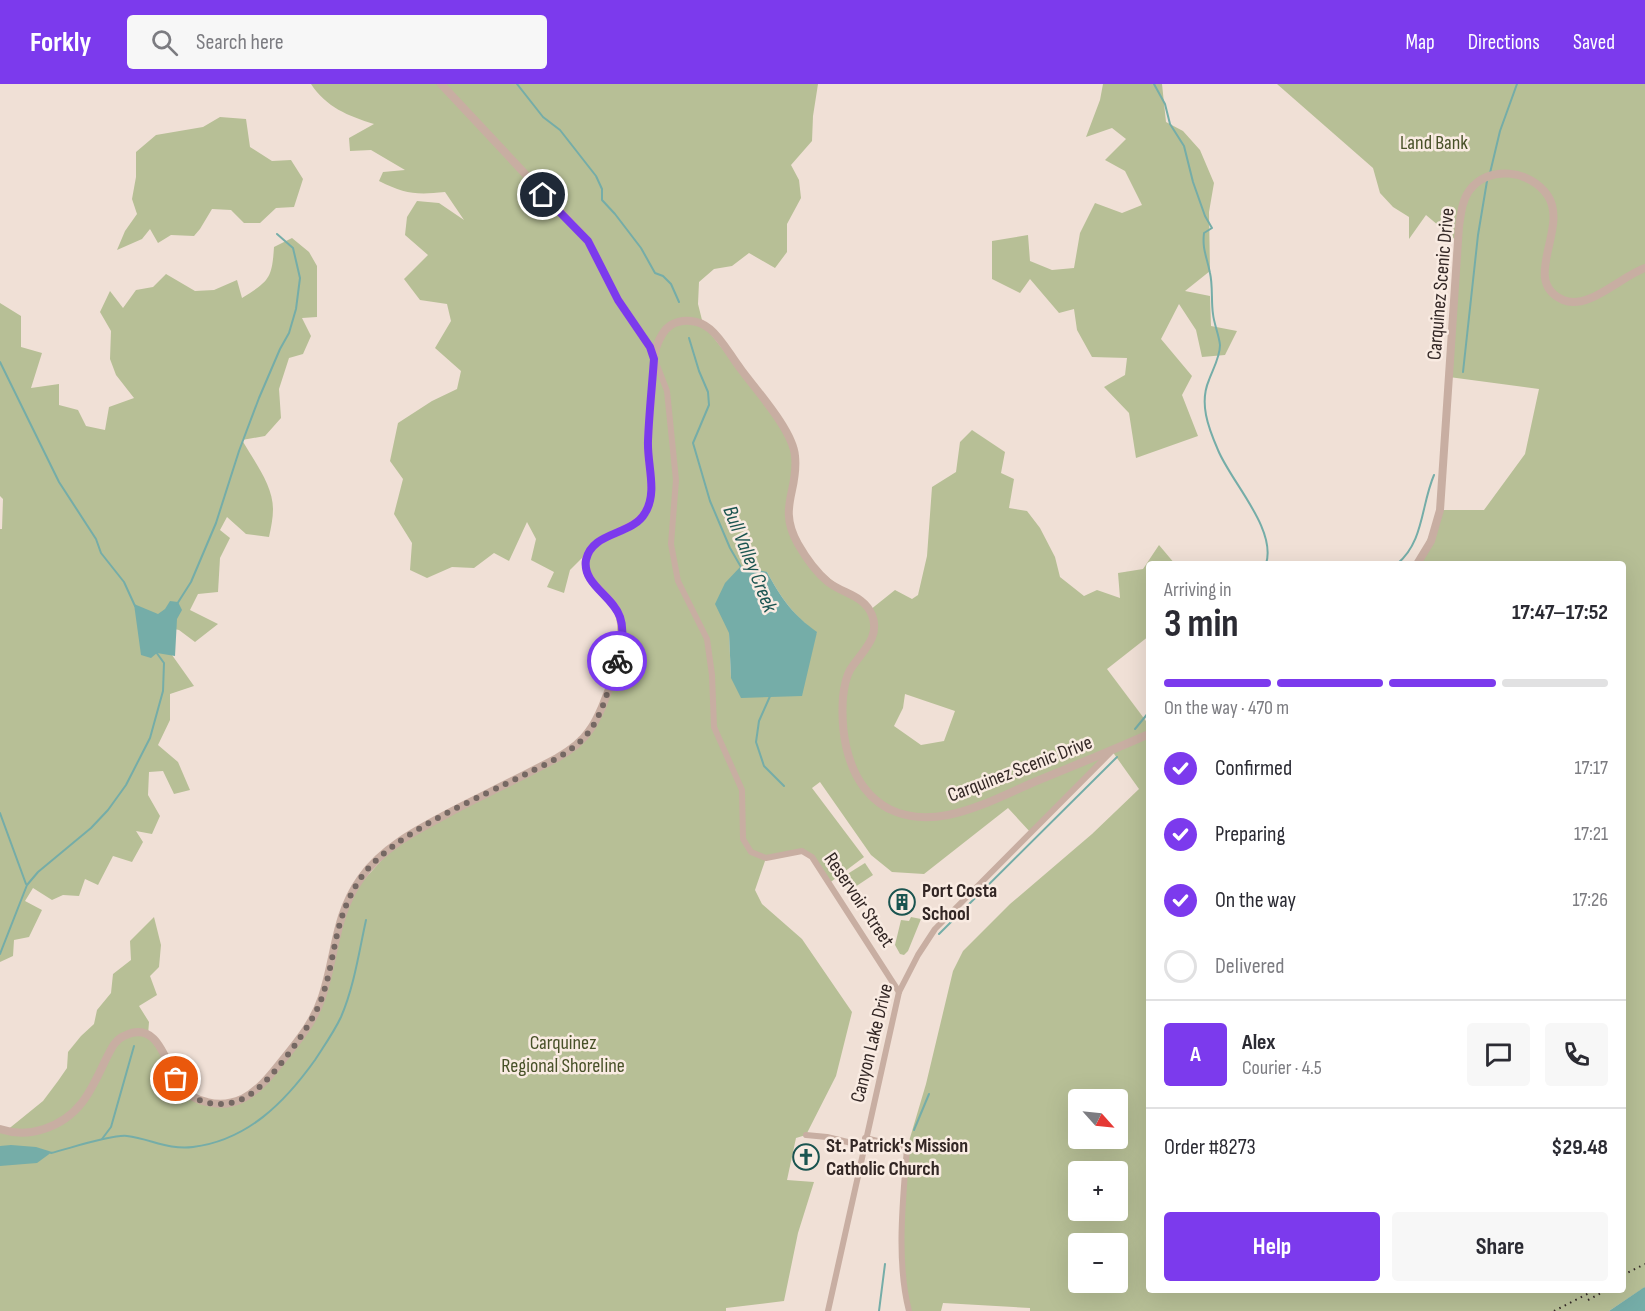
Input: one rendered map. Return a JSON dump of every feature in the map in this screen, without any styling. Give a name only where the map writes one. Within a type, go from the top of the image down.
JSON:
[{"type":"street","points":[[441,84],[588,241],[618,300],[650,347],[654,359]]},
{"type":"street","name":"Carquinez Scenic Drive","points":[[1419,561],[1431,541],[1440,510],[1460,217],[1470,189],[1482,180],[1497,174],[1513,174],[1527,178],[1542,188],[1550,199],[1555,218],[1545,258],[1545,275],[1550,290],[1561,299],[1576,303],[1583,301],[1645,268]]},
{"type":"street","name":"Carquinez Scenic Drive","points":[[0,1129],[13,1133],[32,1132],[50,1127],[76,1112],[88,1096],[116,1041],[132,1033],[148,1035],[156,1040],[180,1086],[200,1101],[231,1103],[252,1093],[289,1051],[316,1011],[325,988],[340,919],[353,892],[372,864],[412,833],[557,758],[586,736],[596,721],[605,698],[621,648],[622,632],[617,610],[589,578],[586,562],[599,541],[635,524],[642,519],[649,506],[651,492],[648,444],[654,359],[660,339],[675,323],[690,320],[703,324],[715,334],[778,420],[792,443],[796,459],[788,510],[790,528],[817,572],[833,586],[859,598],[873,617],[872,638],[847,676],[842,703],[845,739],[850,761],[858,782],[874,799],[890,810],[908,816],[926,818],[950,814],[985,803],[1146,735]]},
{"type":"street","name":"Reservoir Street","points":[[654,359],[667,391],[676,480],[671,544],[678,581],[707,639],[712,675],[714,727],[742,790],[743,838],[751,852],[766,858],[802,851],[812,857],[899,992]]},
{"type":"street","name":"Canyon Lake Drive","points":[[828,1311],[899,992],[918,955],[935,929],[1112,751]]},
{"type":"street","points":[[806,1135],[827,1137],[864,1146]]},
{"type":"street","points":[[865,1138],[907,1148],[902,1251],[909,1311]]},
{"type":"green space","points":[[311,84],[818,84],[812,141],[791,165],[799,180],[801,198],[787,224],[787,252],[775,268],[749,253],[732,266],[714,269],[699,282],[698,304],[703,324],[782,425],[795,451],[788,519],[811,564],[870,610],[895,590],[912,599],[918,595],[927,556],[932,487],[956,472],[960,442],[972,430],[1005,452],[1001,473],[1014,479],[1009,508],[1027,511],[1040,528],[1055,557],[1060,577],[1084,596],[1097,590],[1120,598],[1118,573],[1143,569],[1146,564],[1146,638],[1107,669],[1146,721],[1146,1293],[1626,1293],[1626,561],[1418,561],[1440,510],[1484,510],[1525,454],[1539,389],[1449,377],[1458,242],[1426,215],[1409,239],[1409,217],[1393,207],[1380,193],[1373,168],[1277,84],[1645,84],[1645,1287],[1609,1311],[1030,1311],[1030,1308],[943,1303],[941,1311],[909,1311],[902,1251],[907,1148],[926,1084],[953,971],[963,951],[1010,904],[1092,834],[1139,789],[1112,751],[1031,833],[1008,808],[924,874],[892,872],[871,855],[820,782],[812,788],[864,857],[828,884],[812,857],[803,851],[766,858],[755,890],[762,904],[802,939],[852,1012],[836,1076],[806,1135],[796,1138],[787,1180],[814,1182],[798,1233],[784,1301],[726,1308],[726,1311],[0,1311],[0,1129],[6,1131],[43,1101],[67,1068],[68,1052],[94,1024],[97,1010],[111,993],[113,974],[131,960],[130,941],[154,917],[161,945],[159,967],[150,976],[157,995],[139,1006],[149,1022],[148,1035],[186,1092],[220,1104],[252,1093],[313,1019],[353,892],[397,843],[557,758],[586,736],[613,674],[620,617],[589,578],[590,550],[570,570],[564,593],[547,587],[554,572],[531,560],[536,539],[527,522],[509,561],[494,553],[474,568],[452,567],[427,578],[410,570],[412,543],[394,514],[403,479],[390,461],[398,423],[432,401],[457,389],[461,371],[435,348],[451,321],[447,304],[420,300],[404,279],[428,255],[405,235],[407,217],[417,201],[439,203],[464,220],[445,192],[411,192],[396,189],[379,181],[383,172],[405,170],[371,150],[350,151],[349,138],[374,124],[355,118],[331,105]],"holes":[[[767,572],[777,590],[801,620],[817,633],[731,678],[729,633]],[[905,694],[955,711],[944,741],[921,745],[894,726],[903,708]]]},
{"type":"green space","points":[[1103,84],[1162,84],[1166,122],[1183,131],[1200,150],[1214,183],[1209,212],[1210,271],[1185,291],[1210,296],[1211,326],[1237,331],[1225,355],[1202,357],[1196,330],[1179,304],[1161,339],[1192,376],[1182,395],[1198,436],[1136,458],[1129,413],[1104,387],[1125,375],[1127,358],[1092,357],[1077,330],[1074,309],[1059,313],[1030,279],[1020,293],[992,279],[992,241],[1028,235],[1030,261],[1052,270],[1074,268],[1080,233],[1095,203],[1122,213],[1142,205],[1125,171],[1105,160],[1126,139],[1112,128],[1086,137],[1100,100]]},
{"type":"green space","points":[[220,117],[246,119],[250,147],[272,161],[291,160],[303,179],[294,207],[276,208],[260,223],[244,223],[231,210],[212,209],[194,236],[171,235],[158,243],[150,229],[142,239],[117,250],[125,231],[137,214],[132,199],[136,177],[136,152],[156,135],[203,127]]},
{"type":"green space","points":[[292,238],[309,252],[317,266],[317,317],[302,318],[311,336],[303,354],[289,358],[279,389],[281,418],[265,436],[242,440],[270,491],[273,509],[269,537],[246,534],[227,517],[220,530],[230,538],[220,558],[218,592],[198,594],[190,610],[218,624],[195,642],[179,630],[150,624],[194,686],[170,694],[170,720],[158,745],[178,762],[190,790],[174,794],[163,771],[149,772],[148,795],[160,816],[152,834],[136,831],[143,842],[132,862],[113,856],[98,885],[85,879],[79,896],[63,895],[52,900],[33,888],[25,901],[42,910],[29,937],[14,940],[13,956],[0,962],[0,529],[2,529],[3,499],[0,496],[0,303],[21,316],[21,347],[42,353],[31,388],[59,384],[59,405],[78,410],[86,426],[105,430],[109,407],[134,398],[116,375],[110,359],[111,331],[100,312],[110,291],[123,308],[136,290],[153,287],[166,274],[195,291],[214,290],[237,280],[242,298],[267,278],[272,266],[274,247]]},
{"type":"green space","points":[[1159,545],[1172,561],[1148,561]]},
{"type":"green space","points":[[865,863],[873,875],[849,891],[841,878]]},
{"type":"green space","points":[[911,917],[921,919],[908,951],[904,955],[900,954],[895,945],[901,920],[909,921]]},
{"type":"water","points":[[741,566],[767,572],[788,605],[817,632],[802,696],[741,698],[731,678],[729,633],[715,604],[725,583]]},
{"type":"water","points":[[170,601],[178,602],[182,610],[177,619],[175,656],[157,653],[151,658],[141,655],[134,604],[158,614]]},
{"type":"water","points":[[0,1146],[36,1147],[52,1152],[37,1163],[0,1166]]},
{"type":"water","points":[[1645,1287],[1645,1311],[1609,1311],[1643,1288]]},
{"type":"waterway","name":"Bull Valley Creek","points":[[517,84],[543,117],[560,130],[596,176],[602,189],[602,200],[641,248],[655,273],[663,276],[671,284],[679,302]]},
{"type":"waterway","points":[[1154,84],[1165,104],[1170,124],[1184,146],[1193,182],[1205,216],[1212,228],[1204,233],[1204,244],[1211,278],[1212,309],[1220,349],[1206,389],[1206,415],[1224,463],[1259,521],[1268,550],[1266,561]]},
{"type":"waterway","points":[[1490,173],[1500,131],[1517,84]]},
{"type":"waterway","points":[[1463,372],[1478,235],[1487,181]]},
{"type":"waterway","points":[[177,604],[191,582],[216,523],[239,451],[259,398],[289,333],[296,309],[300,278],[293,248],[277,234]]},
{"type":"waterway","name":"Bull Valley Creek","points":[[689,338],[708,392],[709,405],[693,443],[710,501],[730,548],[741,567]]},
{"type":"waterway","points":[[0,362],[59,482],[96,539],[101,553],[124,582],[135,606]]},
{"type":"waterway","points":[[1400,561],[1406,555],[1417,534],[1434,475]]},
{"type":"waterway","points":[[0,954],[27,885],[38,872],[91,828],[108,810],[126,785],[150,738],[163,691],[164,663],[156,652]]},
{"type":"waterway","name":"Bull Valley Creek","points":[[771,694],[759,721],[756,742],[764,766],[784,786]]},
{"type":"waterway","points":[[1135,729],[1146,716]]},
{"type":"waterway","points":[[939,934],[1117,757]]},
{"type":"waterway","points":[[0,813],[26,884]]},
{"type":"waterway","points":[[51,1153],[120,1136],[136,1137],[167,1146],[193,1147],[231,1136],[263,1117],[303,1076],[338,1023],[353,982],[366,920]]},
{"type":"waterway","points":[[102,1139],[111,1127],[134,1046]]},
{"type":"waterway","name":"Bull Valley Creek","points":[[914,1130],[929,1094]]},
{"type":"waterway","name":"Bull Valley Creek","points":[[879,1311],[885,1264]]},
{"type":"railway","points":[[1626,1274],[1645,1264]]},
{"type":"railway","points":[[1554,1311],[1589,1293]]},
{"type":"railway","points":[[1588,1300],[1601,1293]]},
{"type":"way so far","points":[[176,1079],[186,1092],[200,1101],[220,1104],[242,1099],[260,1086],[313,1018],[325,988],[340,919],[353,892],[372,864],[412,833],[557,758],[581,741],[596,721],[617,661]]},
{"type":"place","name":"Port Costa School","points":[[902,902]]},
{"type":"place","name":"St. Patrick's Mission Catholic Church","points":[[806,1157]]},
{"type":"route","points":[[543,195],[588,241],[618,300],[650,347],[654,359],[648,444],[651,482],[649,506],[642,519],[635,524],[599,541],[588,554],[586,562],[589,578],[608,597],[620,617],[621,648],[617,661]]},
{"type":"park label","name":"Land Bank","points":[[1434,143]]},
{"type":"park label","name":"Carquinez Regional Shoreline","points":[[563,1054]]}]
